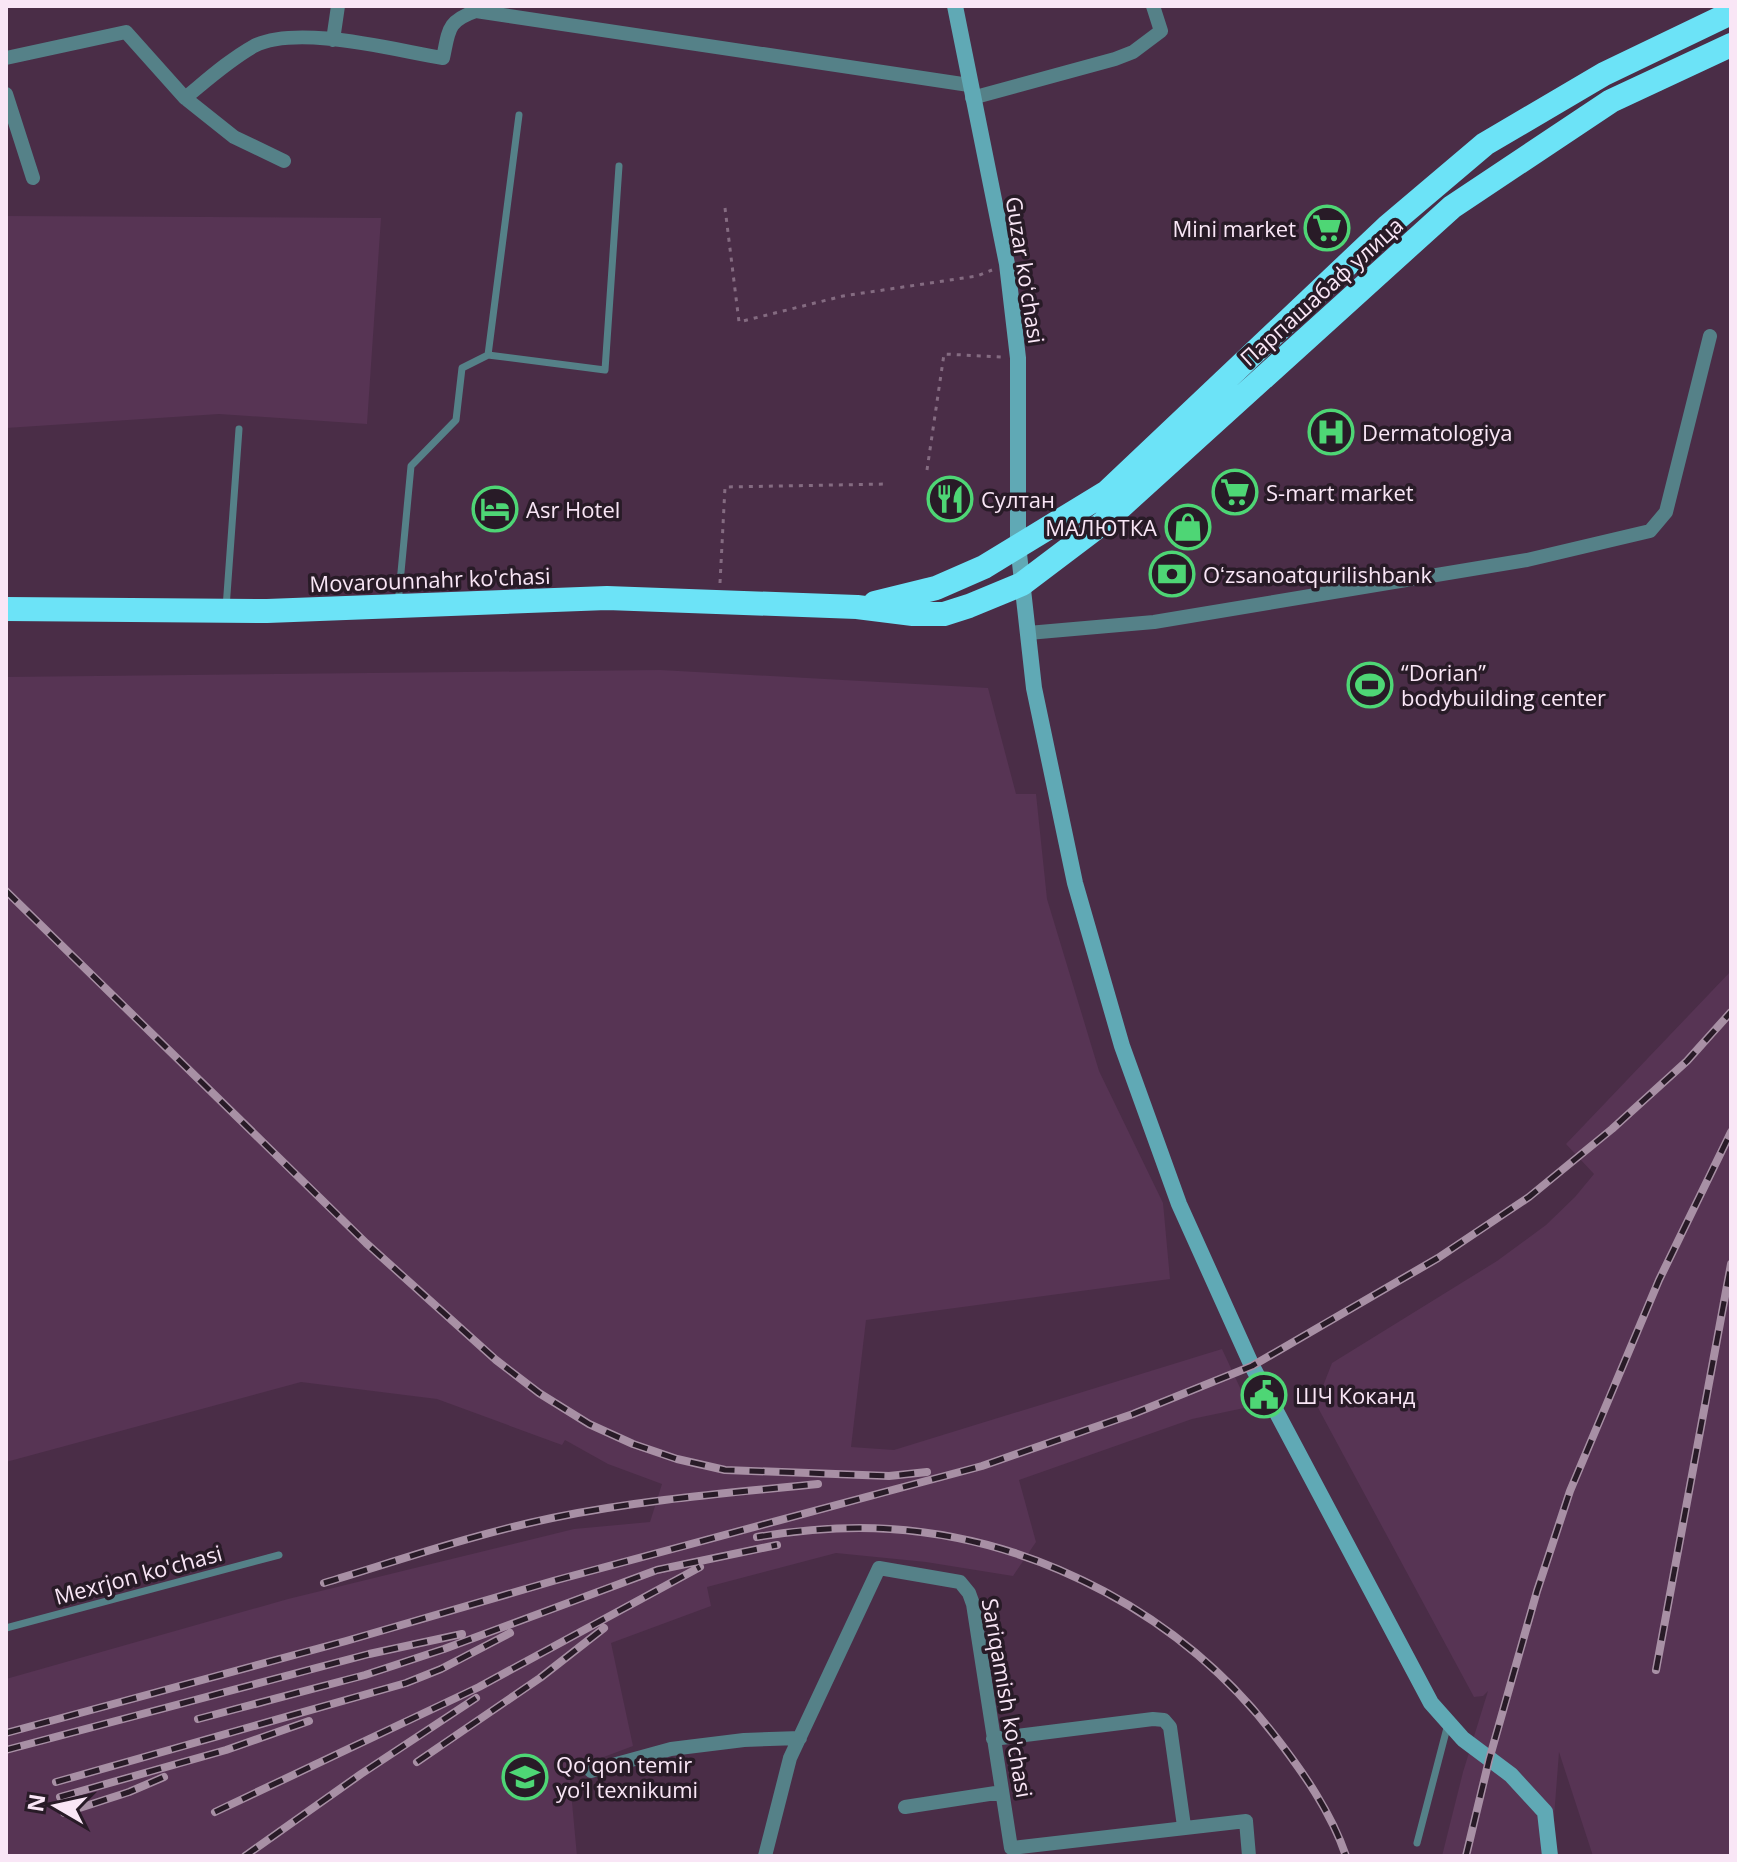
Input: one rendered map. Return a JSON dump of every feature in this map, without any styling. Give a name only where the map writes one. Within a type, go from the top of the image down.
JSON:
[{"type":"highway","name":"Парпашабаф улица","points":[[1018,545],[1107,492],[1387,227],[1485,144],[1604,74],[1731,13]]},
{"type":"highway","name":"Парпашабаф улица","points":[[969,606],[1022,584],[1104,522],[1452,207],[1611,101],[1731,45]]},
{"type":"highway","name":"Movarounnahr ko'chasi","points":[[857,607],[936,588],[984,567],[1018,545]]},
{"type":"highway","name":"Movarounnahr ko'chasi","points":[[6,609],[226,610],[607,598],[857,607],[913,614],[944,614],[969,606]]},
{"type":"main road","name":"Guzar koʻchasi","points":[[955,6],[1007,264],[1018,358],[1018,545],[1034,688],[1075,883],[1122,1046],[1179,1204],[1252,1366],[1431,1703],[1476,1750],[1511,1775],[1545,1812],[1550,1856]]},
{"type":"street","points":[[333,40],[338,6]]},
{"type":"street","points":[[185,98],[235,58],[256,45],[281,37],[333,40],[443,58],[450,26],[458,18],[476,11],[970,91],[1133,52],[1161,31],[1153,6]]},
{"type":"street","points":[[6,58],[126,32],[185,98],[234,137],[284,161]]},
{"type":"street","points":[[6,94],[33,178]]},
{"type":"street","points":[[1028,633],[1154,622],[1527,560],[1650,531],[1666,512],[1710,336]]},
{"type":"street","name":"Sariqamish ko'chasi","points":[[765,1856],[790,1758],[879,1568],[960,1582],[969,1593],[1011,1848],[1246,1821],[1249,1856]]},
{"type":"street","points":[[993,1739],[1164,1720],[1170,1727],[1184,1826]]},
{"type":"street","points":[[591,1771],[671,1749],[744,1740],[800,1738]]},
{"type":"street","points":[[905,1807],[1002,1792]]},
{"type":"lane","points":[[488,355],[519,115]]},
{"type":"lane","points":[[398,606],[411,466],[456,420],[462,368],[488,355],[605,370],[619,166]]},
{"type":"lane","points":[[226,610],[239,429]]},
{"type":"lane","name":"Mexrjon ko'chasi","points":[[6,1628],[279,1555]]},
{"type":"lane","points":[[1417,1843],[1448,1722]]},
{"type":"path","points":[[725,208],[739,322],[843,296],[977,276],[1007,264]]},
{"type":"path","points":[[927,470],[944,354],[1018,358]]},
{"type":"path","points":[[719,603],[725,487],[888,484]]},
{"type":"shaded area","points":[[6,216],[381,218],[367,424],[219,414],[6,428]]},
{"type":"shaded area","points":[[660,670],[988,688],[1016,794],[1036,794],[1047,899],[1099,1071],[1163,1203],[1170,1279],[866,1320],[851,1447],[894,1450],[1222,1349],[1249,1407],[1192,1419],[1019,1480],[1036,1542],[1013,1576],[926,1562],[836,1553],[707,1587],[711,1606],[611,1643],[633,1746],[569,1770],[577,1856],[6,1856],[6,1679],[288,1599],[574,1529],[650,1522],[662,1484],[608,1464],[565,1440],[562,1445],[437,1399],[301,1382],[6,1462],[6,677]]},
{"type":"shaded area","points":[[1731,971],[1731,1856],[1593,1856],[1559,1752],[1551,1856],[1442,1856],[1488,1691],[1483,1696],[1474,1697],[1316,1404],[1332,1363],[1497,1261],[1546,1225],[1575,1197],[1594,1174],[1566,1144]]},
{"type":"railway","points":[[6,891],[366,1243],[496,1360],[539,1393],[589,1424],[633,1444],[677,1459],[725,1470],[889,1476],[927,1472]]},
{"type":"railway","points":[[6,1733],[982,1466],[1133,1414],[1252,1366],[1438,1258],[1529,1197],[1612,1129],[1687,1061],[1731,1012]]},
{"type":"railway","points":[[1466,1856],[1489,1760],[1537,1591],[1570,1491],[1659,1280],[1731,1132]]},
{"type":"railway","points":[[1656,1670],[1731,1264]]},
{"type":"railway","points":[[324,1583],[466,1540],[552,1518],[651,1502],[818,1484]]},
{"type":"railway","points":[[757,1537],[857,1528],[946,1536],[1001,1549],[1054,1568],[1105,1592],[1153,1621],[1198,1655],[1238,1693],[1306,1778],[1333,1824],[1346,1856]]},
{"type":"railway","points":[[198,1719],[365,1675],[657,1570],[777,1545]]},
{"type":"railway","points":[[215,1812],[479,1687],[700,1567]]},
{"type":"railway","points":[[417,1762],[540,1678],[604,1628]]},
{"type":"railway","points":[[56,1782],[406,1683],[441,1669],[510,1633]]},
{"type":"railway","points":[[6,1750],[369,1654],[462,1634]]},
{"type":"railway","points":[[245,1856],[476,1698]]},
{"type":"railway","points":[[60,1797],[226,1750],[309,1721]]},
{"type":"railway","points":[[64,1813],[164,1777]]},
{"type":"place","name":"Mini market","points":[[1327,228]]},
{"type":"place","name":"Dermatologiya","points":[[1331,432]]},
{"type":"place","name":"S-mart market","points":[[1235,492]]},
{"type":"place","name":"Султан","points":[[950,499]]},
{"type":"place","name":"Asr Hotel","points":[[495,509]]},
{"type":"place","name":"МАЛЮТКА","points":[[1188,527]]},
{"type":"place","name":"Oʻzsanoatqurilishbank","points":[[1172,574]]},
{"type":"place","name":"“Dorian” bodybuilding center","points":[[1370,685]]},
{"type":"place","name":"ШЧ Коканд","points":[[1264,1395]]},
{"type":"place","name":"Qoʻqon temir yoʻl texnikumi","points":[[525,1777]]}]
